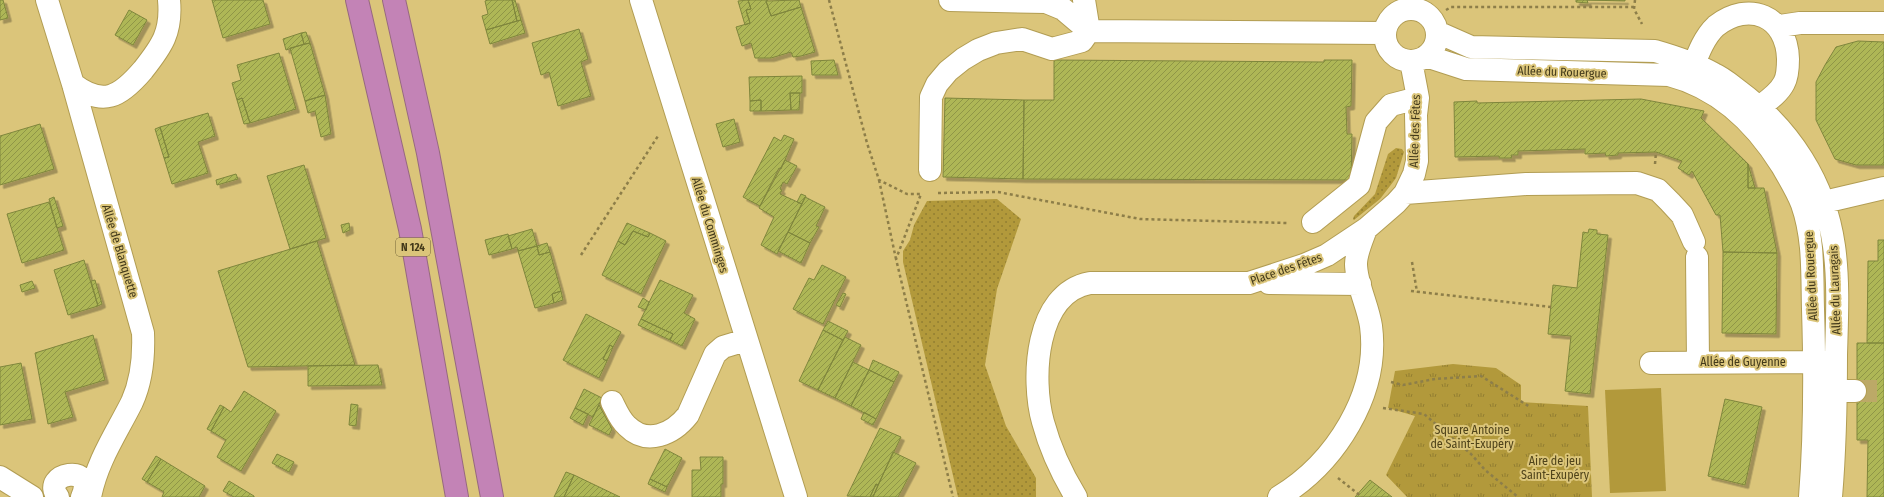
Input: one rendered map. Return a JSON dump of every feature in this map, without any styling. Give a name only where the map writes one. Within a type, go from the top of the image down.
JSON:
[{"type":"highway","name":"N 124","points":[[357,0],[410,229],[457,497]]},
{"type":"highway","name":"N 124","points":[[394,0],[428,153],[492,497]]},
{"type":"street","name":"Allée de Blanquette","points":[[47,0],[73,84],[144,333],[144,351],[140,381],[132,402],[109,444],[87,492]]},
{"type":"street","points":[[73,84],[86,94],[95,96],[109,96],[123,90],[128,86],[159,50],[165,40],[170,12],[169,0]]},
{"type":"street","name":"Allée du Comminges","points":[[641,0],[796,497]]},
{"type":"street","points":[[950,0],[1046,2],[1063,9],[1089,31],[1384,33]]},
{"type":"street","points":[[930,170],[931,97],[937,84],[948,71],[963,59],[978,50],[996,44],[1022,39],[1052,49],[1082,41],[1089,31],[1084,0]]},
{"type":"street","points":[[1691,72],[1700,50],[1715,26],[1752,5],[1767,14],[1780,26],[1784,35],[1788,53],[1786,77],[1776,94],[1752,112]]},
{"type":"street","points":[[1398,6],[1404,9],[1413,8],[1422,10],[1431,16],[1435,46],[1419,59],[1403,60],[1395,56],[1389,50],[1384,33],[1390,18],[1398,6]]},
{"type":"street","name":"Allée du Rouergue","points":[[1431,16],[1471,47],[1655,51],[1691,72]]},
{"type":"street","points":[[1780,26],[1800,23],[1884,24]]},
{"type":"street","name":"Allée du Rouergue","points":[[1419,59],[1466,69],[1669,75],[1691,72],[1716,74],[1752,112],[1759,134],[1775,155],[1792,183],[1802,204],[1812,248],[1814,450],[1810,497]]},
{"type":"street","name":"Allée des Fêtes","points":[[1366,229],[1396,203],[1410,185],[1417,161],[1416,115],[1419,59]]},
{"type":"street","points":[[1313,222],[1359,185],[1376,122],[1391,105],[1418,98]]},
{"type":"street","name":"Allée du Lauragais","points":[[1752,112],[1774,121],[1797,148],[1812,173],[1824,202],[1834,246],[1837,304],[1836,362],[1846,391],[1831,497]]},
{"type":"street","points":[[1405,193],[1526,184],[1638,183],[1658,190],[1682,215],[1696,250],[1698,362]]},
{"type":"street","points":[[1802,204],[1824,202],[1884,188]]},
{"type":"street","points":[[1279,497],[1306,478],[1321,463],[1345,433],[1359,404],[1367,377],[1372,344],[1371,328],[1356,263],[1366,229]]},
{"type":"street","name":"Place des Fêtes","points":[[1076,497],[1059,464],[1042,421],[1039,403],[1038,373],[1040,345],[1050,314],[1064,296],[1072,289],[1090,283],[1250,283],[1304,265],[1327,255],[1366,229]]},
{"type":"street","points":[[1250,283],[1360,284]]},
{"type":"street","points":[[612,402],[627,426],[638,434],[649,437],[660,436],[670,432],[682,423],[688,415],[715,354],[723,348],[746,340]]},
{"type":"street","name":"Allée de Guyenne","points":[[1650,363],[1836,362]]},
{"type":"street","points":[[1059,464],[1060,497]]},
{"type":"street","points":[[56,493],[58,479],[65,474],[72,474],[80,477],[87,492]]},
{"type":"street","points":[[0,477],[32,497]]},
{"type":"path","points":[[829,0],[867,143],[879,180],[896,259],[953,497]]},
{"type":"path","points":[[1635,0],[1634,9],[1642,24]]},
{"type":"path","points":[[1451,7],[1634,7]]},
{"type":"path","points":[[581,255],[675,110]]},
{"type":"path","points":[[879,180],[907,194],[928,194]]},
{"type":"path","points":[[936,193],[998,192],[1140,219],[1280,223],[1313,222]]},
{"type":"path","points":[[896,259],[920,194]]},
{"type":"path","points":[[1412,262],[1417,292]]},
{"type":"path","points":[[1411,291],[1551,307]]},
{"type":"path","points":[[1367,377],[1403,385],[1434,379],[1481,376],[1530,407]]},
{"type":"path","points":[[1359,404],[1424,414],[1471,454],[1484,470],[1518,497]]},
{"type":"path","points":[[1321,463],[1362,497]]},
{"type":"green space","points":[[1396,148],[1402,149],[1404,152],[1396,178],[1380,199],[1354,220],[1354,216],[1375,194],[1388,154]]},
{"type":"green space","points":[[997,199],[1021,219],[997,289],[985,365],[1006,426],[1036,478],[1036,497],[958,497],[903,262],[903,251],[910,240],[914,225],[927,201]]},
{"type":"green space","name":"Square Antoine de Saint-Exupéry","points":[[1453,364],[1496,368],[1521,385],[1521,402],[1588,406],[1592,497],[1407,497],[1386,475],[1415,416],[1388,408],[1395,371]]},
{"type":"green space","points":[[1661,388],[1666,491],[1610,493],[1605,390]]},
{"type":"building","points":[[0,0],[3,0],[8,18],[0,20]]},
{"type":"building","points":[[212,0],[263,0],[270,24],[223,38]]},
{"type":"building","points":[[512,0],[517,21],[486,30],[482,16],[488,14],[485,1]]},
{"type":"building","points":[[512,0],[515,0],[521,20],[517,21]]},
{"type":"building","points":[[748,0],[768,0],[766,1],[771,16],[801,7],[815,52],[793,57],[791,52],[771,58],[755,58],[751,43],[742,46],[736,27],[750,23],[746,10],[751,9]]},
{"type":"building","points":[[748,0],[751,9],[746,10],[750,23],[745,25],[738,1]]},
{"type":"building","points":[[799,0],[801,7],[771,16],[766,1]]},
{"type":"building","points":[[1576,0],[1587,0],[1588,3],[1576,2]]},
{"type":"building","points":[[1587,0],[1625,0],[1625,1]]},
{"type":"building","points":[[129,10],[147,20],[133,45],[115,35]]},
{"type":"building","points":[[521,20],[525,33],[490,44],[486,30]]},
{"type":"building","points":[[579,29],[588,59],[581,62],[591,96],[558,106],[549,72],[541,75],[532,43]]},
{"type":"building","points":[[306,32],[310,43],[304,44],[301,33]]},
{"type":"building","points":[[301,33],[304,44],[286,50],[283,39]]},
{"type":"building","points":[[1858,41],[1884,42],[1884,165],[1856,165],[1835,159],[1816,120],[1816,82],[1825,65],[1836,47]]},
{"type":"building","points":[[310,43],[325,95],[305,101],[290,48]]},
{"type":"building","points":[[279,53],[296,109],[250,123],[242,98],[237,100],[232,83],[241,80],[237,65]]},
{"type":"building","points":[[834,60],[838,75],[812,75],[811,61]]},
{"type":"building","points":[[1054,60],[1324,62],[1324,60],[1352,60],[1351,106],[1346,107],[1347,134],[1352,134],[1351,180],[1023,179],[1024,100],[1054,100]]},
{"type":"building","points":[[802,76],[802,93],[790,93],[791,110],[761,111],[761,100],[750,101],[749,77]]},
{"type":"building","points":[[790,93],[800,93],[799,110],[791,110]]},
{"type":"building","points":[[325,95],[331,134],[321,137],[315,111],[308,113],[305,101]]},
{"type":"building","points":[[242,98],[250,123],[244,124],[237,100]]},
{"type":"building","points":[[945,98],[1024,100],[1023,179],[943,177]]},
{"type":"building","points":[[1641,99],[1704,111],[1701,118],[1748,164],[1748,188],[1764,188],[1777,253],[1723,252],[1720,215],[1716,215],[1692,171],[1689,175],[1678,168],[1682,161],[1656,152],[1618,153],[1618,155],[1606,156],[1605,153],[1585,154],[1585,149],[1518,151],[1518,155],[1511,155],[1512,158],[1499,158],[1499,156],[1455,157],[1454,102],[1477,101],[1477,103]]},
{"type":"building","points":[[761,100],[761,111],[750,111],[750,101]]},
{"type":"building","points":[[208,113],[215,136],[198,142],[208,173],[172,184],[164,158],[169,157],[160,127]]},
{"type":"building","points":[[734,119],[740,142],[723,147],[716,124]]},
{"type":"building","points":[[40,124],[54,169],[0,185],[0,136]]},
{"type":"building","points":[[160,127],[169,157],[164,158],[155,129]]},
{"type":"building","points":[[784,135],[794,139],[781,169],[779,168],[760,206],[743,197],[774,137],[781,141]]},
{"type":"building","points":[[785,160],[797,166],[787,184],[783,182],[780,189],[782,190],[780,194],[802,204],[777,254],[761,245],[774,217],[759,208]]},
{"type":"building","points":[[1748,164],[1755,188],[1748,188]]},
{"type":"building","points":[[304,165],[326,238],[290,249],[267,176]]},
{"type":"building","points":[[236,174],[238,179],[217,185],[216,180]]},
{"type":"building","points":[[801,194],[806,196],[802,204],[797,202]]},
{"type":"building","points":[[54,197],[63,226],[57,228],[49,199]]},
{"type":"building","points":[[805,197],[825,207],[816,226],[819,227],[810,243],[788,232]]},
{"type":"building","points":[[49,202],[64,250],[22,263],[7,214]]},
{"type":"building","points":[[349,223],[350,230],[343,233],[341,225]]},
{"type":"building","points":[[627,223],[650,233],[648,237],[633,231],[625,245],[618,241]]},
{"type":"building","points":[[532,229],[537,246],[518,251],[517,247],[512,249],[508,236]]},
{"type":"building","points":[[1589,229],[1597,230],[1597,234],[1608,235],[1590,394],[1565,391],[1571,336],[1548,334],[1553,285],[1577,288],[1583,232],[1588,233]]},
{"type":"building","points":[[633,231],[648,237],[650,233],[666,241],[641,294],[602,275],[618,241],[625,245]]},
{"type":"building","points":[[788,232],[810,243],[801,263],[778,251]]},
{"type":"building","points":[[508,234],[512,249],[489,255],[485,240]]},
{"type":"building","points":[[1878,240],[1884,240],[1884,343],[1867,343],[1868,261],[1878,261]]},
{"type":"building","points":[[317,241],[355,365],[248,367],[218,271]]},
{"type":"building","points":[[547,243],[550,252],[539,255],[537,246]]},
{"type":"building","points":[[537,246],[539,255],[550,252],[561,291],[552,294],[554,303],[535,308],[518,251]]},
{"type":"building","points":[[1723,252],[1777,253],[1776,334],[1722,333]]},
{"type":"building","points":[[84,260],[98,306],[68,315],[54,270]]},
{"type":"building","points":[[822,265],[846,277],[823,324],[793,309],[809,278],[814,280]]},
{"type":"building","points":[[95,280],[102,304],[98,306],[91,281]]},
{"type":"building","points":[[660,280],[693,295],[684,313],[695,319],[682,346],[670,340],[673,334],[641,319]]},
{"type":"building","points":[[32,281],[35,288],[22,292],[20,285]]},
{"type":"building","points":[[561,291],[563,300],[554,303],[552,294]]},
{"type":"building","points":[[843,293],[846,294],[840,307],[836,305]]},
{"type":"building","points":[[643,298],[649,302],[646,310],[638,307]]},
{"type":"building","points":[[586,314],[621,332],[613,347],[610,345],[603,359],[607,361],[599,378],[563,360]]},
{"type":"building","points":[[641,319],[673,334],[670,340],[638,325]]},
{"type":"building","points":[[828,321],[848,331],[843,340],[823,330]]},
{"type":"building","points":[[823,330],[843,340],[818,390],[799,381]]},
{"type":"building","points":[[93,335],[105,380],[65,392],[73,417],[48,424],[35,353]]},
{"type":"building","points":[[845,337],[861,345],[835,398],[818,390]]},
{"type":"building","points":[[1857,343],[1884,343],[1884,497],[1867,497],[1868,440],[1857,440]]},
{"type":"building","points":[[610,345],[613,347],[607,361],[603,359]]},
{"type":"building","points":[[873,360],[899,372],[894,382],[869,370]]},
{"type":"building","points":[[853,362],[869,370],[851,406],[835,398]]},
{"type":"building","points":[[21,363],[32,419],[0,425],[0,367]]},
{"type":"building","points":[[378,365],[382,385],[308,386],[308,366]]},
{"type":"building","points":[[869,370],[894,382],[876,419],[851,406]]},
{"type":"building","points":[[584,389],[602,398],[593,417],[575,408]]},
{"type":"building","points":[[244,391],[276,411],[241,471],[217,457],[226,440],[211,431],[224,407],[231,412]]},
{"type":"building","points":[[1725,399],[1762,407],[1745,485],[1708,476]]},
{"type":"building","points":[[351,404],[358,405],[356,426],[349,425]]},
{"type":"building","points":[[220,405],[224,407],[211,431],[207,429]]},
{"type":"building","points":[[599,405],[612,429],[609,435],[589,425]]},
{"type":"building","points":[[575,408],[588,414],[583,425],[570,418]]},
{"type":"building","points":[[864,412],[876,419],[873,425],[861,419]]},
{"type":"building","points":[[880,428],[901,437],[878,485],[876,484],[870,497],[847,496]]},
{"type":"building","points":[[665,449],[682,458],[667,487],[650,479]]},
{"type":"building","points":[[893,452],[916,463],[898,497],[873,497]]},
{"type":"building","points":[[277,454],[294,462],[289,472],[272,463]]},
{"type":"building","points":[[156,456],[161,459],[147,482],[142,479]]},
{"type":"building","points":[[700,457],[723,457],[723,484],[721,484],[721,497],[692,497],[692,470],[701,470]]},
{"type":"building","points":[[161,459],[205,486],[199,497],[162,497],[164,492],[147,482]]},
{"type":"building","points":[[566,472],[574,475],[564,497],[554,497]]},
{"type":"building","points":[[574,475],[620,497],[564,497]]},
{"type":"building","points":[[650,479],[667,487],[665,492],[648,484]]},
{"type":"building","points":[[1370,480],[1392,497],[1355,497]]},
{"type":"building","points":[[229,481],[254,497],[234,497],[223,491]]},
{"type":"building","points":[[876,484],[878,485],[873,497],[870,497]]},
{"type":"tunnel","points":[[1855,391],[1884,391]]},
{"type":"park label","name":"Aire de jeu Saint-Exupéry","points":[[1555,468]]}]
